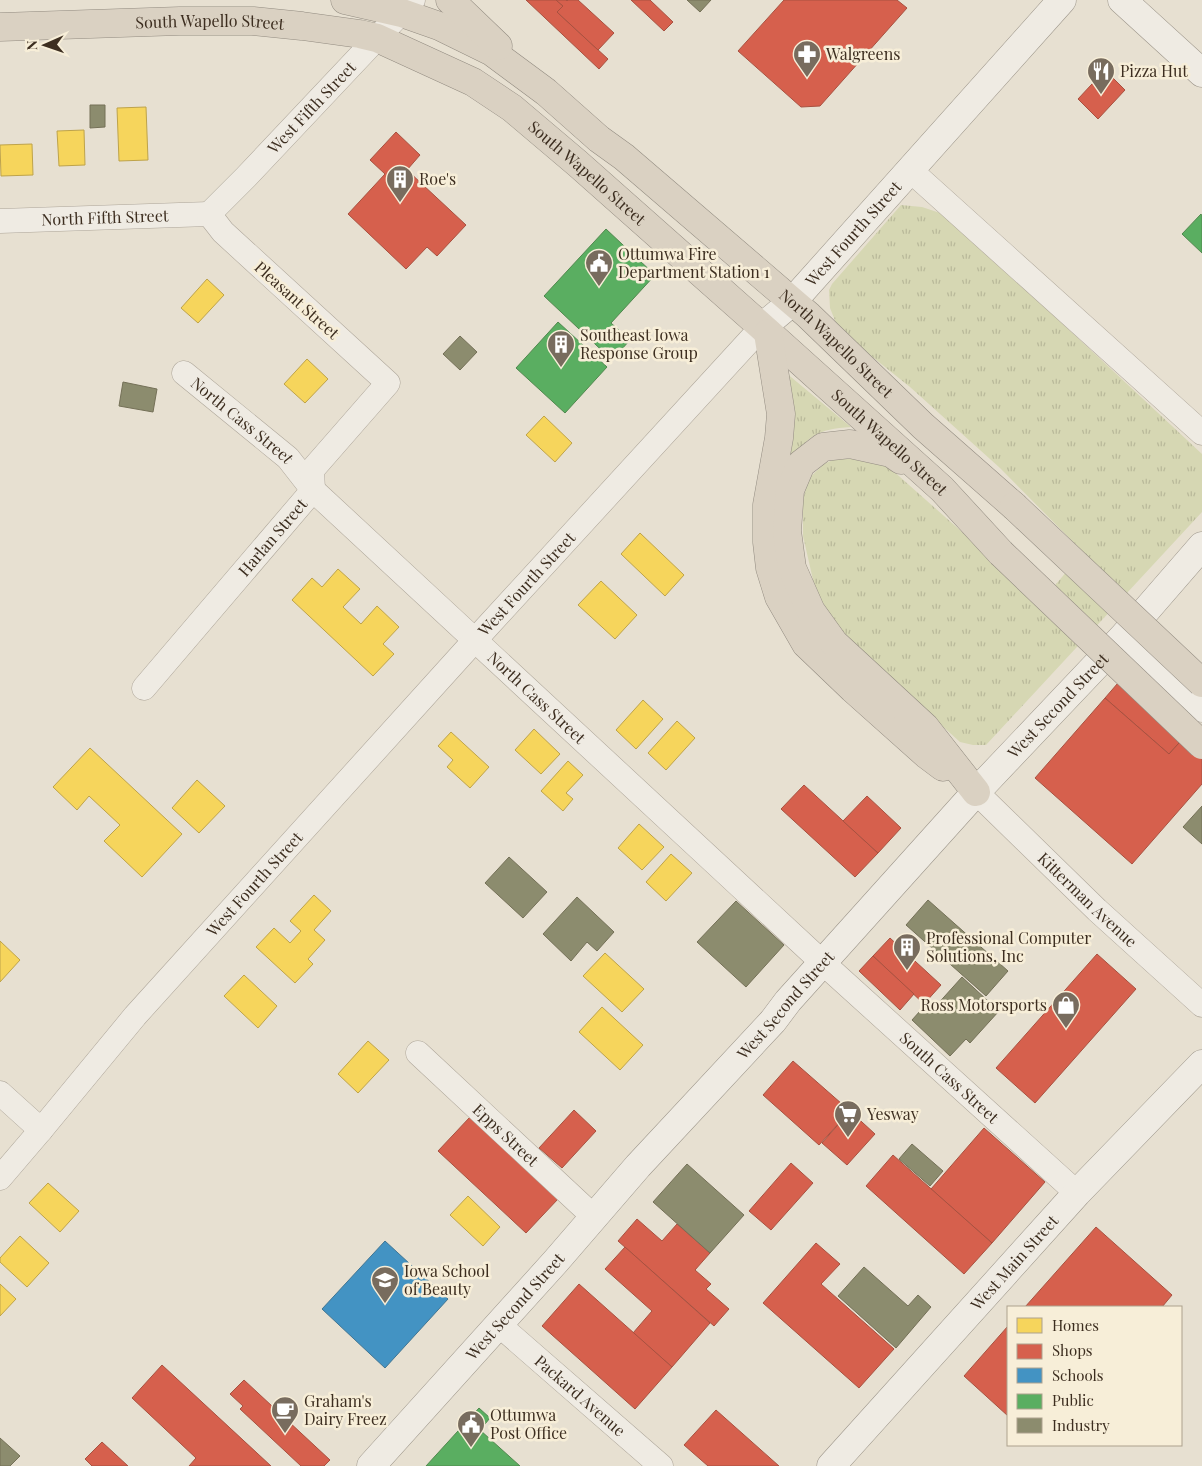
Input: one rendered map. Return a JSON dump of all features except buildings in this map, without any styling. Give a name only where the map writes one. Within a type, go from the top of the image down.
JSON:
[{"type":"highway","name":"North Wapello Street","points":[[345,0],[408,6],[439,26],[492,52],[546,92],[792,302],[923,426],[1014,506],[1202,684]]},
{"type":"highway","points":[[450,0],[546,92]]},
{"type":"highway","name":"South Wapello Street","points":[[0,27],[159,21],[253,21],[360,34],[378,38],[473,82],[512,108],[577,163],[942,489],[1001,553],[1202,745]]},
{"type":"highway","points":[[765,330],[781,414],[779,438],[767,505],[767,542],[770,568],[779,597],[806,644],[927,755],[976,792]]},
{"type":"highway","points":[[942,489],[891,453],[850,444],[823,448],[801,464],[790,490],[787,531],[792,568],[810,611],[834,643],[926,727],[976,792]]},
{"type":"main road","name":"West Fourth Street","points":[[765,330],[1062,0]]},
{"type":"main road","points":[[1122,0],[1202,73]]},
{"type":"main road","name":"West Second Street","points":[[371,1466],[594,1218],[638,1166],[773,1020],[976,792],[1123,637],[1202,546]]},
{"type":"main road","name":"West Main Street","points":[[831,1466],[1077,1194],[1202,1064]]},
{"type":"street","name":"West Fifth Street","points":[[209,214],[408,6]]},
{"type":"street","points":[[910,170],[1202,433]]},
{"type":"street","name":"North Fifth Street","points":[[0,221],[209,214]]},
{"type":"street","name":"Pleasant Street","points":[[209,214],[223,232],[388,383]]},
{"type":"street","name":"West Fourth Street","points":[[0,1178],[136,1016],[474,640],[718,374],[765,330]]},
{"type":"street","name":"North Cass Street","points":[[184,373],[288,458],[313,490],[823,963]]},
{"type":"street","name":"Harlan Street","points":[[144,688],[313,490],[312,470],[388,383]]},
{"type":"street","points":[[1123,637],[1202,710]]},
{"type":"street","name":"Kitterman Avenue","points":[[976,792],[1097,910],[1202,1005]]},
{"type":"street","name":"South Cass Street","points":[[823,963],[1077,1194]]},
{"type":"street","name":"Epps Street","points":[[418,1053],[594,1218]]},
{"type":"street","points":[[0,1093],[42,1130]]},
{"type":"street","name":"Packard Avenue","points":[[498,1324],[661,1466]]},
{"type":"green space","points":[[901,205],[922,207],[946,215],[1202,454],[1202,512],[986,745],[960,742],[850,643],[816,593],[803,536],[803,499],[809,478],[824,464],[839,457],[869,458],[891,469],[1041,602],[1083,552],[1000,468],[910,387],[850,339],[836,323],[830,308],[829,290],[832,284]]},
{"type":"green space","points":[[785,372],[851,427],[821,432],[814,436],[802,446],[788,463]]},
{"type":"place","name":"Walgreens","points":[[807,78]]},
{"type":"place","name":"Pizza Hut","points":[[1101,95]]},
{"type":"place","name":"Roe's","points":[[400,203]]},
{"type":"place","name":"Ottumwa Fire Department Station 1","points":[[599,287]]},
{"type":"place","name":"Southeast Iowa Response Group","points":[[561,368]]},
{"type":"place","name":"Professional Computer Solutions, Inc","points":[[907,971]]},
{"type":"place","name":"Ross Motorsports","points":[[1066,1029]]},
{"type":"place","name":"Yesway","points":[[848,1138]]},
{"type":"place","name":"Iowa School of Beauty","points":[[385,1304]]},
{"type":"place","name":"Graham's Dairy Freez","points":[[285,1434]]},
{"type":"place","name":"Ottumwa Post Office","points":[[471,1448]]}]
